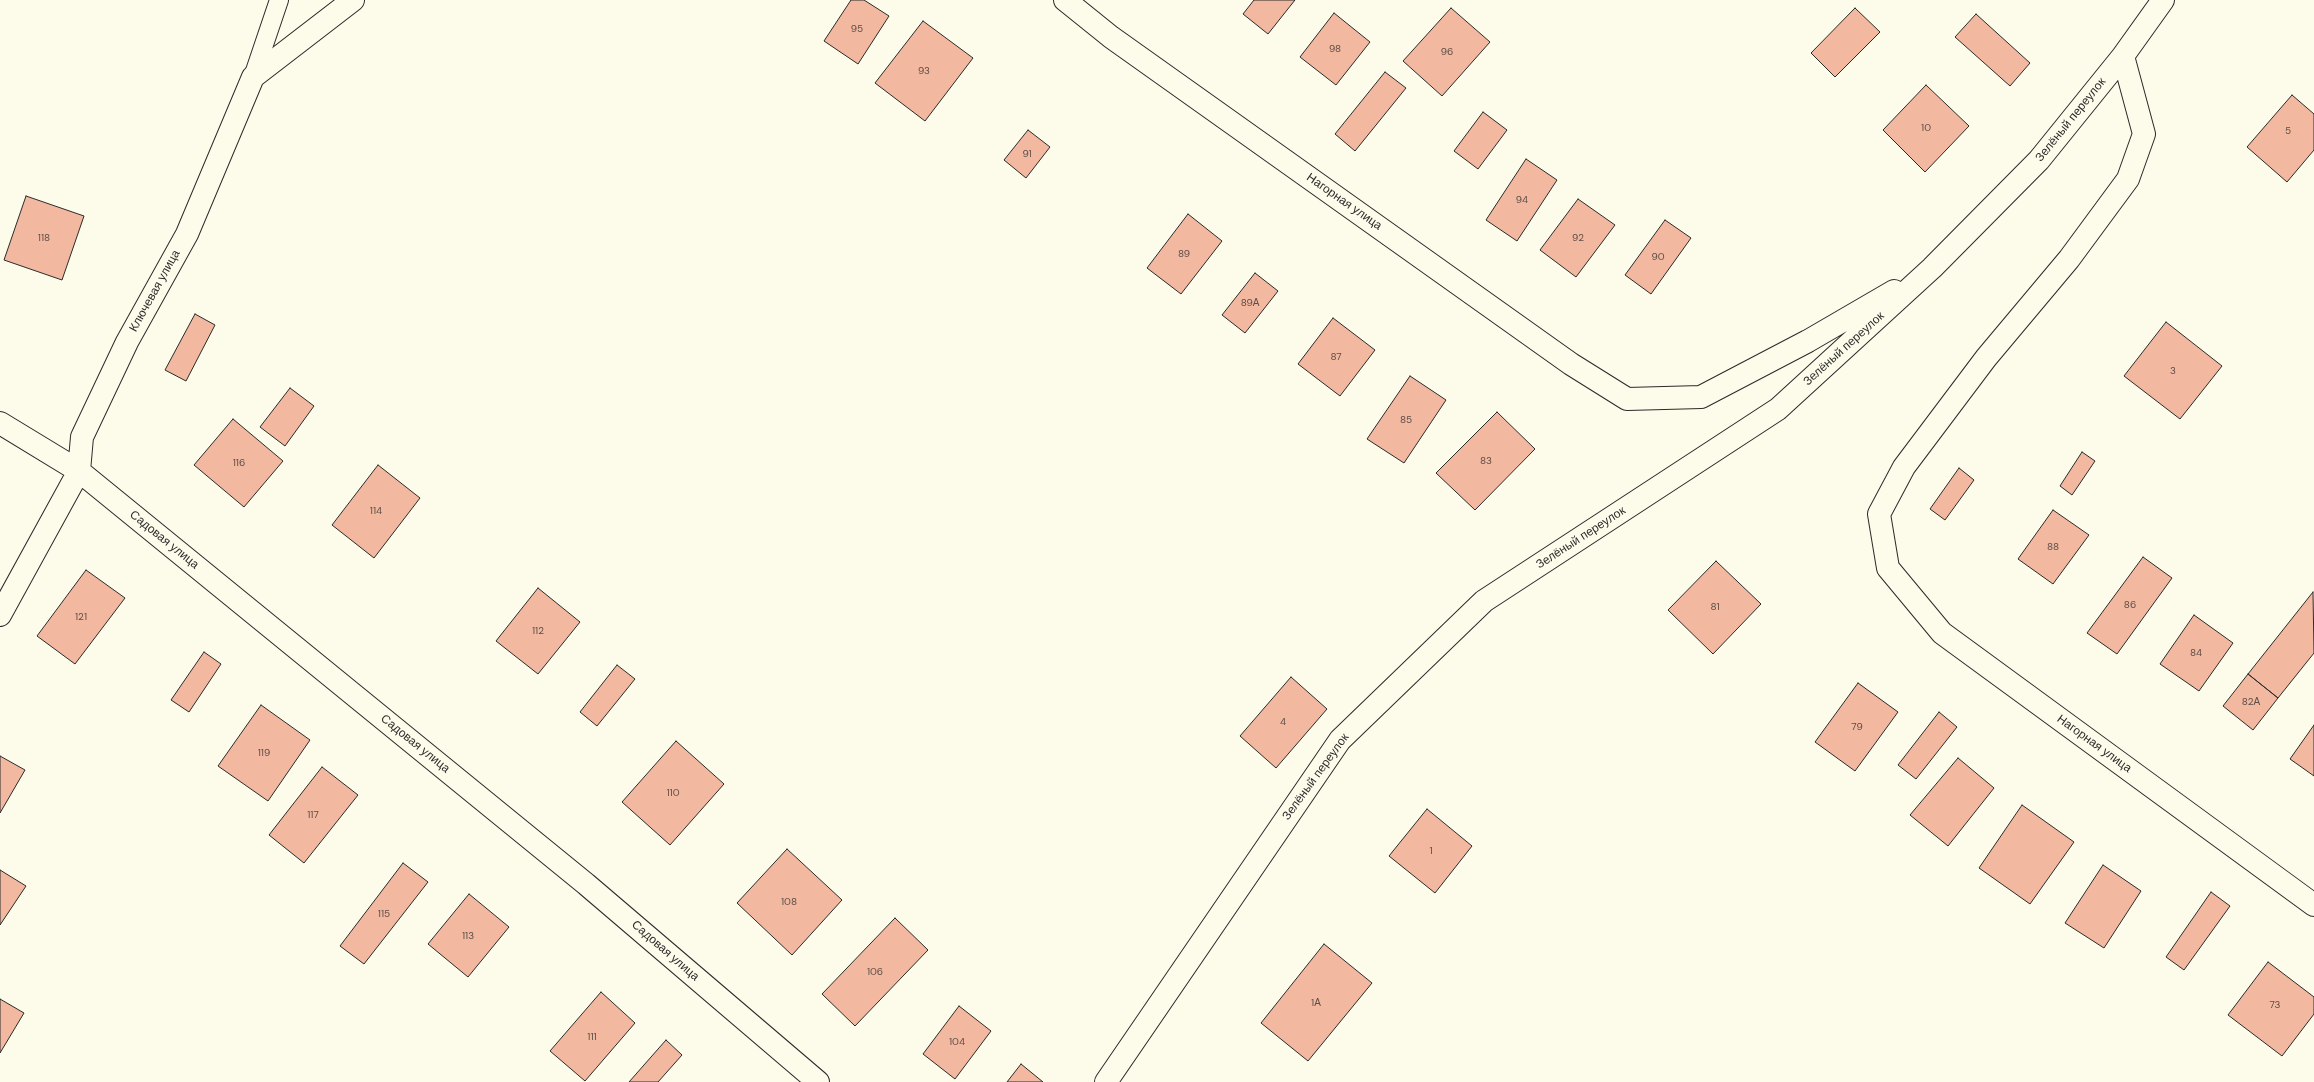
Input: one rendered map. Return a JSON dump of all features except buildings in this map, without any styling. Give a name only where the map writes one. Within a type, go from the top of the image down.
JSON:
[{"type":"street","name":"Ключевая улица","points":[[0,615],[79,471],[82,437],[127,342],[187,234],[253,77],[352,0]]},
{"type":"street","name":"Нагорная улица","points":[[1064,0],[1111,37],[1571,364],[1627,400],[1701,397],[1808,341],[1932,268]]},
{"type":"street","name":"Зелёный переулок","points":[[1106,1082],[1340,740],[1484,600],[1778,409],[1932,268],[2039,160],[2123,56],[2163,0]]},
{"type":"street","name":"Нагорная улица","points":[[2123,56],[2144,134],[2128,179],[2069,259],[1986,358],[1904,467],[1879,514],[1888,568],[1942,633],[2314,905]]},
{"type":"street","name":"Садовая улица","points":[[0,423],[79,471],[586,884],[818,1082]]},
{"type":"lane","points":[[253,77],[279,0]]}]
